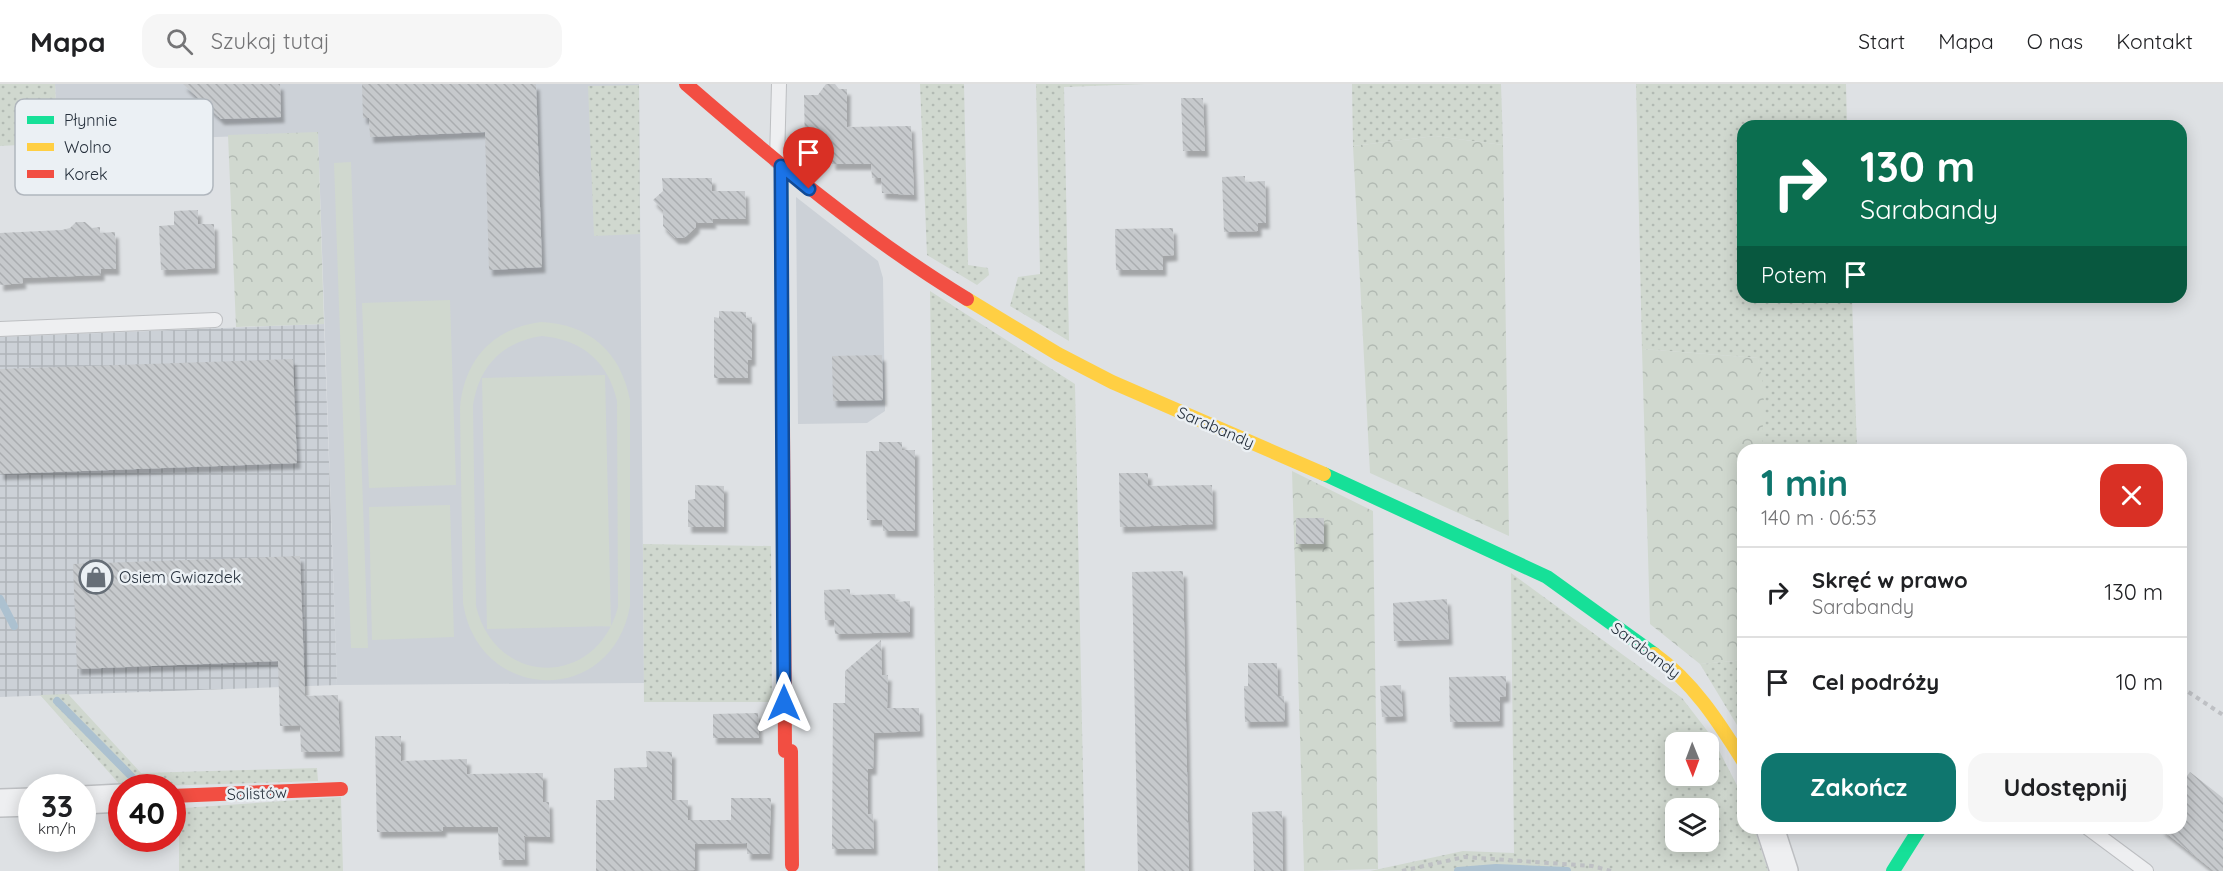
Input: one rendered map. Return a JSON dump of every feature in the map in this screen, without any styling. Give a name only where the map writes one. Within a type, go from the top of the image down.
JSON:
[{"type":"street","name":"Sarabandy","points":[[686,84],[779,165],[900,257],[1058,354],[1112,382],[1351,486],[1547,577],[1678,672],[1722,727],[1737,751]]},
{"type":"street","points":[[779,165],[785,751],[791,751],[792,865]]},
{"type":"street","name":"Solistów","points":[[186,795],[341,789]]},
{"type":"street","points":[[0,804],[18,803]]},
{"type":"street","points":[[1772,834],[1784,871]]},
{"type":"street","points":[[1893,871],[1916,834]]},
{"type":"lane","points":[[779,84],[779,165]]},
{"type":"lane","points":[[0,329],[215,320]]},
{"type":"lane","points":[[2096,834],[2146,871]]},
{"type":"path","points":[[2187,691],[2223,715]]},
{"type":"path","points":[[1402,871],[1464,857],[1592,866],[1611,871]]},
{"type":"shaded area","points":[[55,84],[639,84],[644,683],[337,685],[318,133],[213,137],[213,99],[56,99]]},
{"type":"shaded area","points":[[796,197],[878,261],[883,278],[885,411],[867,423],[798,424]]},
{"type":"shaded area","points":[[324,324],[337,685],[0,697],[0,337]]},
{"type":"green space","points":[[0,84],[55,84],[56,99],[15,99],[15,145],[0,146]]},
{"type":"green space","points":[[920,84],[964,84],[968,265],[988,268],[989,275],[977,285],[927,255]]},
{"type":"green space","points":[[1036,84],[1145,84],[1064,87],[1069,341],[1010,306],[1018,277],[1040,274]]},
{"type":"green space","points":[[1352,84],[1501,84],[1503,145],[1435,136],[1353,146]]},
{"type":"green space","points":[[1636,84],[1846,84],[1847,120],[1737,120],[1737,303],[1852,303],[1857,444],[1762,444],[1758,358],[1642,349]]},
{"type":"green space","points":[[639,85],[640,234],[594,236],[588,86]]},
{"type":"green space","points":[[318,132],[324,324],[236,327],[228,135]]},
{"type":"green space","points":[[1435,136],[1503,145],[1509,536],[1370,473],[1353,146]]},
{"type":"green space","points":[[351,162],[368,648],[351,648],[334,163]]},
{"type":"green space","points":[[930,291],[1075,384],[1085,871],[938,871]]},
{"type":"green space","points":[[450,300],[456,485],[369,488],[362,303]]},
{"type":"green space","points":[[541,322],[558,324],[588,335],[611,355],[626,383],[630,400],[630,606],[618,639],[599,662],[573,676],[546,680],[518,675],[493,660],[474,636],[463,603],[460,408],[463,391],[475,361],[484,349],[495,339],[524,325]],"holes":[[[542,336],[570,342],[592,355],[607,375],[617,401],[618,607],[607,634],[590,653],[569,664],[546,668],[524,664],[503,652],[487,633],[476,606],[473,406],[476,392],[487,368],[504,350],[528,339]]]},
{"type":"green space","points":[[1642,349],[1758,358],[1764,391],[1762,444],[1737,444],[1737,660],[1700,664],[1650,624]]},
{"type":"green space","points":[[605,375],[611,626],[487,629],[482,378]]},
{"type":"green space","points":[[1292,471],[1373,511],[1378,869],[1304,871]]},
{"type":"green space","points":[[450,505],[454,637],[372,640],[369,507]]},
{"type":"green space","points":[[643,544],[771,546],[772,702],[644,702]]},
{"type":"green space","points":[[1511,573],[1682,698],[1708,732],[1665,732],[1665,786],[1719,786],[1719,751],[1737,785],[1737,834],[1756,834],[1768,871],[1370,871],[1463,851],[1514,853]]},
{"type":"green space","points":[[1737,660],[1737,725],[1700,664]]},
{"type":"green space","points":[[68,694],[141,773],[317,768],[318,781],[186,785],[186,774],[110,774],[40,695]]},
{"type":"green space","points":[[341,797],[343,871],[179,871],[179,852],[186,852],[186,808]]},
{"type":"building","points":[[183,84],[280,84],[281,117],[221,119],[213,112],[213,99],[199,99]]},
{"type":"building","points":[[362,84],[536,84],[542,267],[489,270],[485,132],[370,137],[369,118],[363,118]]},
{"type":"building","points":[[826,84],[835,84],[839,89],[847,89],[847,127],[911,126],[914,195],[882,193],[881,178],[872,178],[871,164],[832,164],[832,148],[805,148],[804,95],[818,95]]},
{"type":"building","points":[[1181,98],[1203,98],[1205,151],[1183,151]]},
{"type":"building","points":[[1245,176],[1245,182],[1265,181],[1266,223],[1258,223],[1258,231],[1224,232],[1222,177]]},
{"type":"building","points":[[662,178],[712,178],[712,191],[745,191],[746,219],[712,219],[713,223],[696,223],[696,227],[684,238],[675,238],[663,226],[663,210],[653,200],[663,191]]},
{"type":"building","points":[[198,210],[198,224],[214,224],[215,268],[161,270],[159,226],[174,225],[174,211]]},
{"type":"building","points":[[76,222],[85,222],[92,228],[100,227],[100,233],[115,232],[116,269],[101,269],[101,275],[22,278],[23,283],[0,285],[0,233],[62,230],[70,228]]},
{"type":"building","points":[[1173,228],[1174,255],[1163,256],[1163,270],[1116,270],[1115,229]]},
{"type":"building","points":[[719,311],[746,312],[746,318],[752,317],[752,360],[748,360],[748,378],[714,378],[714,317],[719,318]]},
{"type":"building","points":[[882,355],[883,400],[833,401],[832,356]]},
{"type":"building","points":[[293,359],[297,463],[0,474],[0,369]]},
{"type":"building","points":[[879,442],[902,442],[902,450],[915,450],[915,531],[883,531],[882,520],[867,520],[866,451],[879,451]]},
{"type":"building","points":[[1119,473],[1148,473],[1148,486],[1212,485],[1213,524],[1120,527]]},
{"type":"building","points":[[695,485],[724,486],[724,527],[688,527],[688,500],[695,499]]},
{"type":"building","points":[[1296,518],[1324,518],[1324,544],[1296,544]]},
{"type":"building","points":[[300,556],[305,696],[338,695],[340,751],[301,752],[300,725],[280,726],[278,661],[77,669],[73,564]]},
{"type":"building","points":[[1183,571],[1189,871],[1138,871],[1132,572]]},
{"type":"building","points":[[850,589],[850,595],[895,594],[896,602],[910,601],[910,632],[835,634],[834,620],[825,620],[824,590]]},
{"type":"building","points":[[1447,599],[1449,639],[1394,641],[1393,603]]},
{"type":"building","points":[[881,640],[882,675],[888,675],[887,708],[919,708],[920,731],[874,733],[873,769],[868,769],[868,814],[873,814],[874,849],[832,849],[833,703],[845,703],[845,671]]},
{"type":"building","points":[[1248,663],[1277,663],[1278,696],[1284,696],[1285,721],[1245,722],[1244,686],[1248,686]]},
{"type":"building","points":[[1506,676],[1506,696],[1500,697],[1500,721],[1450,722],[1449,677]]},
{"type":"building","points":[[1401,685],[1403,716],[1382,717],[1380,686]]},
{"type":"building","points":[[758,713],[759,738],[713,738],[713,714]]},
{"type":"building","points":[[375,736],[401,736],[401,761],[467,759],[467,774],[543,773],[543,802],[549,802],[550,837],[524,836],[525,860],[499,860],[498,827],[443,827],[443,831],[377,832]]},
{"type":"building","points":[[646,751],[672,752],[672,800],[688,800],[688,820],[731,820],[731,798],[771,798],[769,854],[747,854],[747,843],[695,844],[695,870],[596,871],[596,800],[614,800],[614,768],[647,767]]},
{"type":"building","points":[[2190,772],[2223,798],[2223,871],[2214,871],[2168,834],[2187,834],[2187,776]]},
{"type":"building","points":[[1282,811],[1283,871],[1254,871],[1252,812]]},
{"type":"waterway","points":[[0,599],[14,626]]},
{"type":"waterway","points":[[57,701],[129,774]]},
{"type":"waterway","points":[[1458,871],[1496,868],[1567,871]]},
{"type":"traffic: fast","points":[[781,167],[783,425]]},
{"type":"traffic: fast","points":[[1324,474],[1547,577],[1654,654]]},
{"type":"traffic: fast","points":[[1893,871],[1916,834]]},
{"type":"traffic: slow","points":[[967,299],[1058,354],[1112,382],[1324,474]]},
{"type":"traffic: slow","points":[[1654,654],[1693,690],[1737,752]]},
{"type":"traffic: jam","points":[[686,84],[822,198],[893,250],[967,299]]},
{"type":"traffic: jam","points":[[783,425],[785,751],[791,751],[792,865]]},
{"type":"traffic: jam","points":[[186,795],[341,789]]},
{"type":"place","name":"Osiem Gwiazdek","points":[[96,577]]},
{"type":"route","points":[[784,703],[781,166],[809,189]]}]
